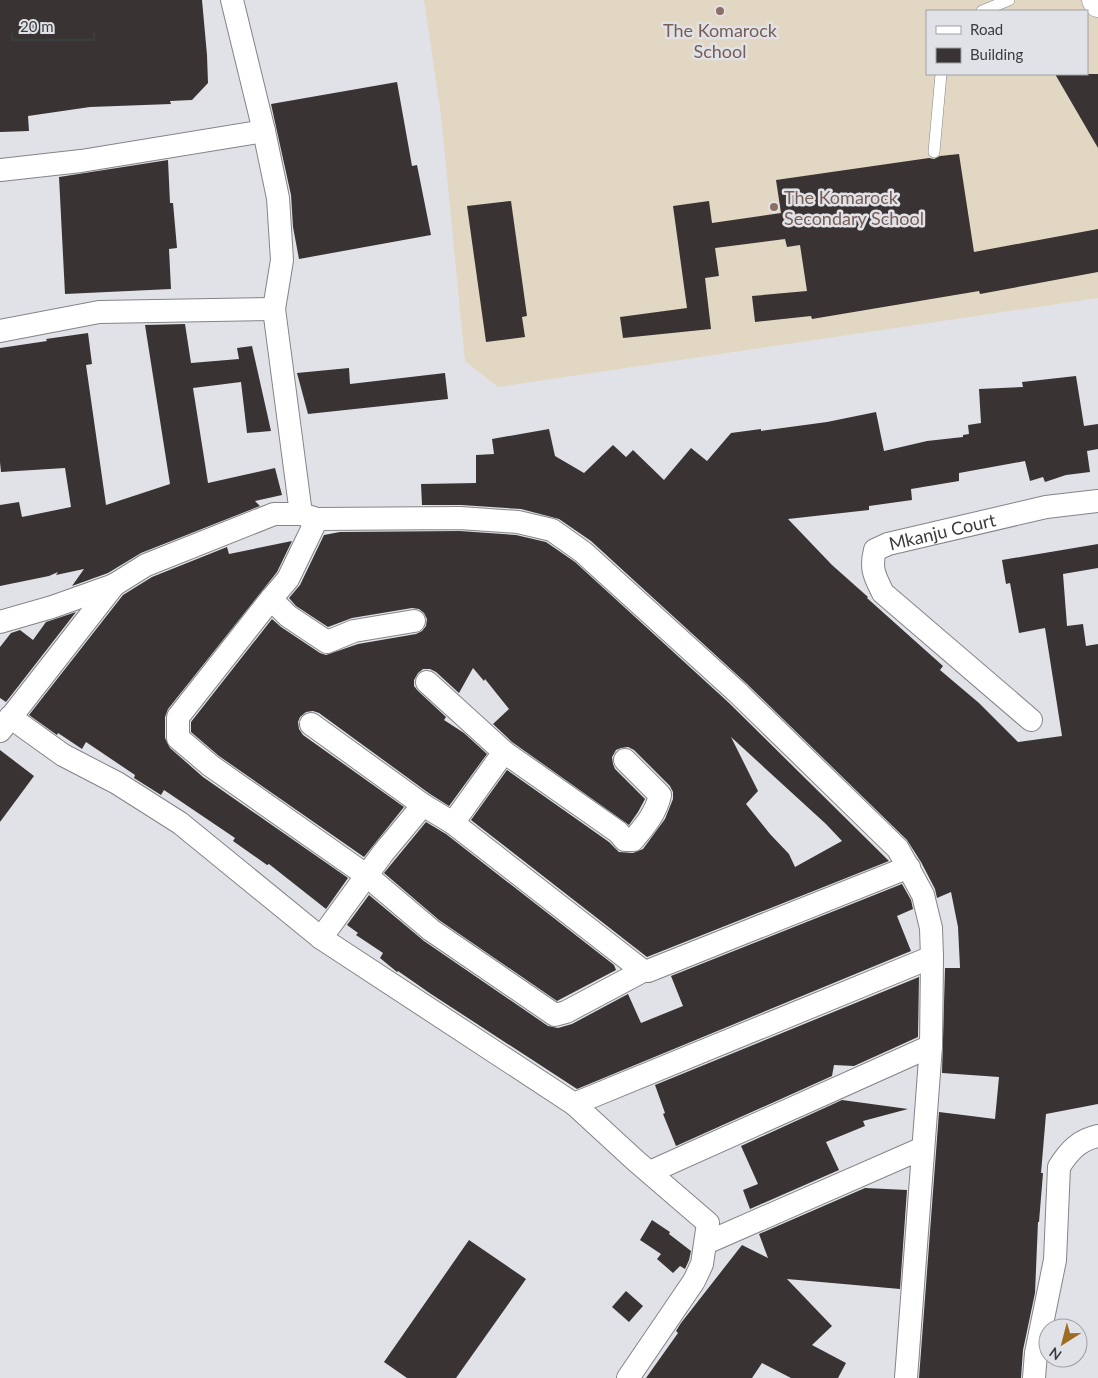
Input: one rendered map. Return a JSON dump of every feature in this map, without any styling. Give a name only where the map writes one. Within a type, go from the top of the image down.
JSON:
[{"type":"street","points":[[232,0],[264,131],[278,198],[282,260],[274,309],[309,517],[288,579],[178,717],[178,738],[211,766],[366,875],[431,930],[554,1015],[566,1012],[643,971],[648,971],[909,867]]},
{"type":"street","points":[[0,170],[80,161],[264,131]]},
{"type":"street","points":[[0,331],[99,312],[274,309]]},
{"type":"street","name":"Mkanju Court","points":[[1031,720],[883,594],[873,571],[872,560],[875,550],[888,544],[1046,507],[1098,501]]},
{"type":"street","points":[[0,622],[52,607],[114,585],[146,565],[274,514],[309,517],[460,518],[518,522],[552,530],[583,552],[737,692],[898,848],[923,895],[931,928],[931,1046],[906,1378]]},
{"type":"street","points":[[114,585],[5,724],[117,783],[180,822],[321,938],[574,1104],[708,1223],[702,1264],[694,1281],[628,1378]]},
{"type":"street","points":[[271,599],[288,616],[327,642],[354,632],[414,621]]},
{"type":"street","points":[[427,682],[504,752],[618,832],[625,840],[633,840],[648,823],[658,804],[660,795],[625,760]]},
{"type":"street","points":[[311,724],[423,805],[453,823],[643,971]]},
{"type":"street","points":[[453,823],[504,752]]},
{"type":"street","points":[[321,938],[366,875],[423,805]]},
{"type":"street","points":[[574,1104],[932,957]]},
{"type":"street","points":[[650,1172],[931,1046]]},
{"type":"street","points":[[1034,1378],[1036,1353],[1055,1260],[1059,1167],[1074,1147],[1087,1138],[1098,1136]]},
{"type":"street","points":[[706,1243],[923,1148]]},
{"type":"lane","points":[[984,10],[1009,0]]},
{"type":"lane","points":[[934,152],[941,75]]},
{"type":"shaded area","name":"The Komarock Secondary School","points":[[424,0],[1098,0],[1098,298],[498,387],[465,361],[441,115]]},
{"type":"building","points":[[0,0],[202,0],[208,83],[192,100],[170,101],[171,104],[90,107],[28,116],[29,131],[0,132]]},
{"type":"building","points":[[1098,74],[1098,148],[1056,75]]},
{"type":"building","points":[[397,82],[412,166],[417,165],[431,235],[299,259],[293,227],[291,195],[271,104]]},
{"type":"building","points":[[959,154],[974,252],[1098,229],[1098,272],[980,294],[979,291],[812,319],[811,316],[755,322],[752,296],[807,291],[800,245],[787,247],[785,239],[715,248],[719,276],[705,278],[711,329],[623,338],[620,317],[687,308],[673,206],[709,201],[712,223],[781,213],[776,180]]},
{"type":"building","points":[[168,160],[170,203],[173,203],[177,248],[169,249],[171,289],[65,294],[59,177]]},
{"type":"building","points":[[511,201],[527,316],[522,317],[525,337],[486,342],[467,206]]},
{"type":"building","points":[[185,324],[191,363],[239,359],[237,348],[252,346],[271,431],[247,433],[241,382],[193,388],[208,483],[275,468],[282,495],[255,501],[260,506],[141,553],[108,573],[72,586],[84,569],[56,575],[58,572],[49,576],[0,586],[0,505],[19,502],[22,517],[71,507],[65,468],[1,472],[0,348],[88,333],[92,364],[86,365],[106,505],[170,484],[145,325]]},
{"type":"building","points":[[349,368],[350,384],[445,373],[448,399],[308,414],[297,373]]},
{"type":"building","points":[[1076,376],[1084,426],[1098,424],[1098,449],[1087,451],[1090,472],[1066,475],[1045,482],[1043,477],[1030,481],[1025,461],[959,473],[959,481],[911,489],[912,500],[869,506],[869,510],[788,519],[832,565],[943,666],[940,670],[979,703],[1018,742],[1062,736],[1045,628],[1019,633],[1010,583],[1006,584],[1002,560],[1098,544],[1098,568],[1063,574],[1067,626],[1083,624],[1086,646],[1098,644],[1098,1104],[1046,1114],[1035,1293],[1023,1350],[1021,1378],[919,1378],[939,1112],[995,1119],[999,1077],[942,1073],[945,968],[960,968],[958,927],[951,892],[937,898],[935,889],[907,840],[746,683],[591,541],[559,519],[521,509],[461,505],[422,505],[421,484],[476,483],[476,455],[494,454],[492,439],[549,429],[555,456],[584,473],[613,445],[626,457],[633,450],[664,480],[691,448],[707,461],[731,433],[827,422],[876,412],[884,451],[927,441],[963,437],[963,435],[969,434],[968,425],[981,423],[979,389],[1023,387],[1022,382]]},
{"type":"building","points":[[460,531],[516,535],[546,542],[575,562],[728,702],[889,861],[647,957],[471,820],[507,770],[609,842],[619,852],[633,853],[643,849],[665,819],[673,799],[673,792],[670,786],[634,750],[628,747],[616,750],[612,757],[615,769],[645,799],[629,825],[512,742],[493,724],[509,709],[485,679],[484,681],[473,668],[459,693],[436,672],[430,669],[423,669],[414,680],[414,686],[446,717],[444,720],[464,733],[487,754],[449,806],[319,713],[313,711],[306,712],[300,717],[298,722],[299,729],[303,735],[404,807],[364,857],[219,756],[191,732],[191,722],[272,619],[320,653],[326,655],[358,644],[416,634],[426,626],[427,619],[424,613],[419,609],[412,608],[352,618],[328,627],[296,606],[289,598],[300,585],[324,535],[340,532]],"holes":[[[731,737],[842,841],[795,867],[789,854],[746,804],[758,791]]]},
{"type":"building","points":[[292,541],[277,572],[168,709],[165,717],[165,738],[170,748],[203,777],[348,878],[326,909],[269,864],[267,865],[233,841],[235,838],[164,790],[161,795],[134,778],[135,775],[86,742],[82,749],[58,733],[57,735],[29,715],[123,595],[152,577],[227,547],[229,554]]},
{"type":"building","points":[[76,612],[6,702],[0,698],[0,647],[11,633],[20,630],[33,640],[46,622]]},
{"type":"building","points":[[0,750],[34,776],[0,822]]},
{"type":"building","points":[[426,822],[446,834],[614,965],[616,970],[557,1001],[439,920],[384,873]]},
{"type":"building","points":[[902,884],[911,900],[913,909],[897,916],[911,951],[577,1089],[397,972],[380,958],[383,953],[356,935],[358,933],[347,925],[369,895],[424,941],[548,1026],[558,1028],[572,1024],[628,994],[641,1023],[683,1006],[671,976]]},
{"type":"building","points":[[919,977],[918,1037],[854,1066],[834,1065],[832,1076],[676,1146],[663,1114],[665,1113],[655,1085]]},
{"type":"building","points":[[842,1100],[908,1109],[863,1121],[865,1126],[826,1142],[839,1170],[750,1209],[743,1190],[758,1184],[741,1146]]},
{"type":"building","points":[[865,1188],[907,1190],[900,1289],[787,1279],[832,1326],[812,1345],[846,1363],[838,1378],[791,1378],[762,1363],[752,1378],[646,1378],[678,1333],[676,1331],[681,1323],[742,1245],[768,1258],[759,1234]]},
{"type":"building","points":[[652,1220],[670,1232],[669,1234],[691,1251],[685,1269],[680,1266],[673,1273],[657,1259],[661,1254],[640,1240]]},
{"type":"building","points":[[469,1240],[526,1279],[456,1378],[407,1378],[384,1362]]},
{"type":"building","points":[[626,1291],[643,1306],[629,1322],[612,1307]]},
{"type":"place","name":"The Komarock School","points":[[720,11]]},
{"type":"place","name":"The Komarock Secondary School","points":[[774,207]]}]
